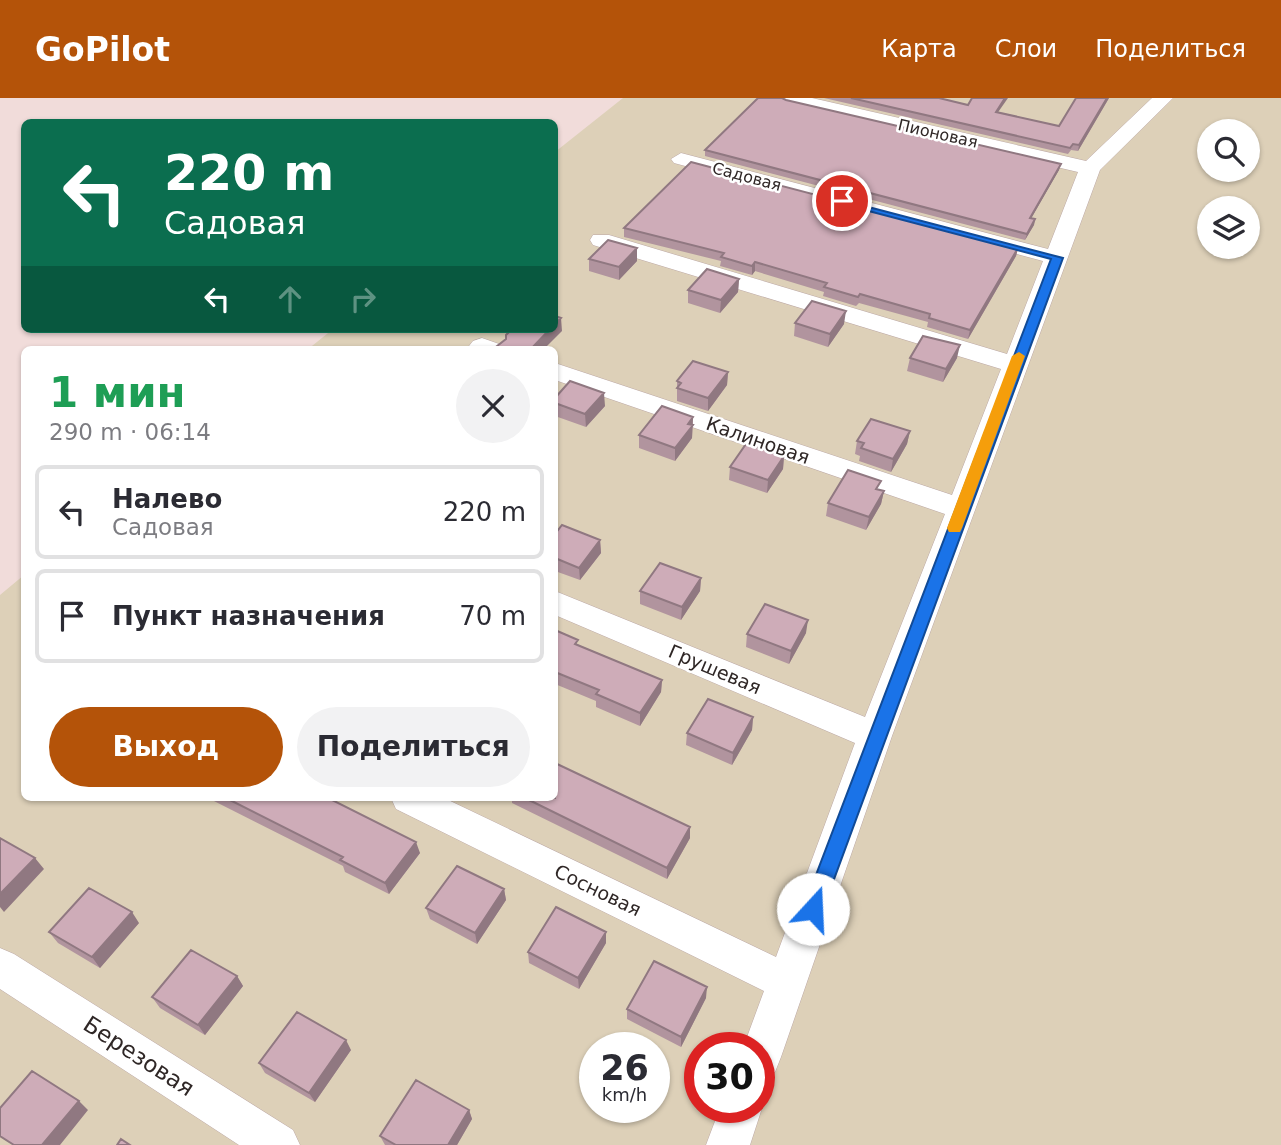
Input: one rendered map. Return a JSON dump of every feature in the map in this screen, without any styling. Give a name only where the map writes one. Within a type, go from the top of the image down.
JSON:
[{"type":"street","name":"Пионовая","points":[[786,98],[1090,168]]},
{"type":"street","points":[[769,1032],[875,736],[1090,168],[1163,98]]},
{"type":"street","name":"Садовая","points":[[681,159],[1057,258]]},
{"type":"street","points":[[601,240],[1015,365]]},
{"type":"street","name":"Калиновая","points":[[558,372],[962,509]]},
{"type":"street","name":"Грушевая","points":[[558,603],[875,736]]},
{"type":"street","name":"Сосновая","points":[[415,801],[786,982]]},
{"type":"street","name":"Березовая","points":[[0,967],[278,1145]]},
{"type":"street","points":[[728,1145],[736,1123]]},
{"type":"shaded area","points":[[623,98],[1281,98],[1281,1145],[0,1145],[0,595],[21,578],[21,801],[558,801],[558,346],[312,346],[328,333],[558,333],[558,150]]},
{"type":"building","points":[[758,98],[782,98],[1061,164],[1030,218],[1035,219],[1027,234],[705,150]]},
{"type":"building","points":[[851,98],[939,98],[968,105],[972,98],[1005,98],[996,112],[1059,126],[1076,98],[1107,98],[1079,145],[1073,144],[1070,148]]},
{"type":"building","points":[[691,162],[1018,248],[970,330],[929,318],[930,314],[860,294],[858,297],[824,287],[827,283],[755,262],[752,266],[721,257],[724,253],[624,228]]},
{"type":"building","points":[[608,240],[637,248],[619,267],[589,259]]},
{"type":"building","points":[[707,269],[739,279],[721,300],[688,290]]},
{"type":"building","points":[[812,301],[846,311],[830,334],[795,323]]},
{"type":"building","points":[[546,333],[534,346],[497,346],[506,339],[506,335]]},
{"type":"building","points":[[923,336],[960,345],[946,369],[910,358]]},
{"type":"building","points":[[693,361],[728,372],[708,398],[677,388],[681,383],[677,381]]},
{"type":"building","points":[[570,381],[604,393],[585,414],[558,404],[558,395]]},
{"type":"building","points":[[662,406],[693,417],[688,424],[693,425],[675,448],[639,435]]},
{"type":"building","points":[[871,419],[910,431],[893,459],[861,448],[864,443],[857,441]]},
{"type":"building","points":[[746,444],[784,456],[768,480],[730,467]]},
{"type":"building","points":[[848,470],[881,481],[876,489],[884,491],[869,517],[828,503]]},
{"type":"building","points":[[562,525],[600,540],[579,568],[558,559],[558,530]]},
{"type":"building","points":[[660,563],[701,578],[682,607],[640,591]]},
{"type":"building","points":[[765,604],[808,620],[791,651],[747,634]]},
{"type":"building","points":[[558,631],[578,640],[575,644],[662,680],[640,713],[596,694],[599,690],[558,673]]},
{"type":"building","points":[[708,699],[753,717],[733,753],[687,733]]},
{"type":"building","points":[[558,764],[690,827],[667,868],[531,801],[558,801]]},
{"type":"building","points":[[232,801],[334,801],[416,842],[385,883],[340,860],[343,857]]},
{"type":"building","points":[[0,838],[35,858],[0,894]]},
{"type":"building","points":[[457,866],[504,889],[475,933],[426,908]]},
{"type":"building","points":[[89,888],[132,912],[92,957],[49,932]]},
{"type":"building","points":[[556,907],[606,932],[578,978],[528,952]]},
{"type":"building","points":[[191,950],[237,976],[198,1025],[152,997]]},
{"type":"building","points":[[654,961],[707,987],[681,1037],[627,1009]]},
{"type":"building","points":[[297,1012],[346,1040],[309,1093],[259,1063]]},
{"type":"building","points":[[32,1071],[79,1101],[42,1145],[14,1145],[0,1136],[0,1108]]},
{"type":"building","points":[[416,1080],[469,1110],[448,1145],[396,1145],[380,1136]]},
{"type":"building","points":[[121,1139],[130,1145],[117,1145]]},
{"type":"slow traffic","points":[[955,528],[1019,356]]},
{"type":"route","points":[[813,909],[875,736],[1057,258],[842,201]]}]
